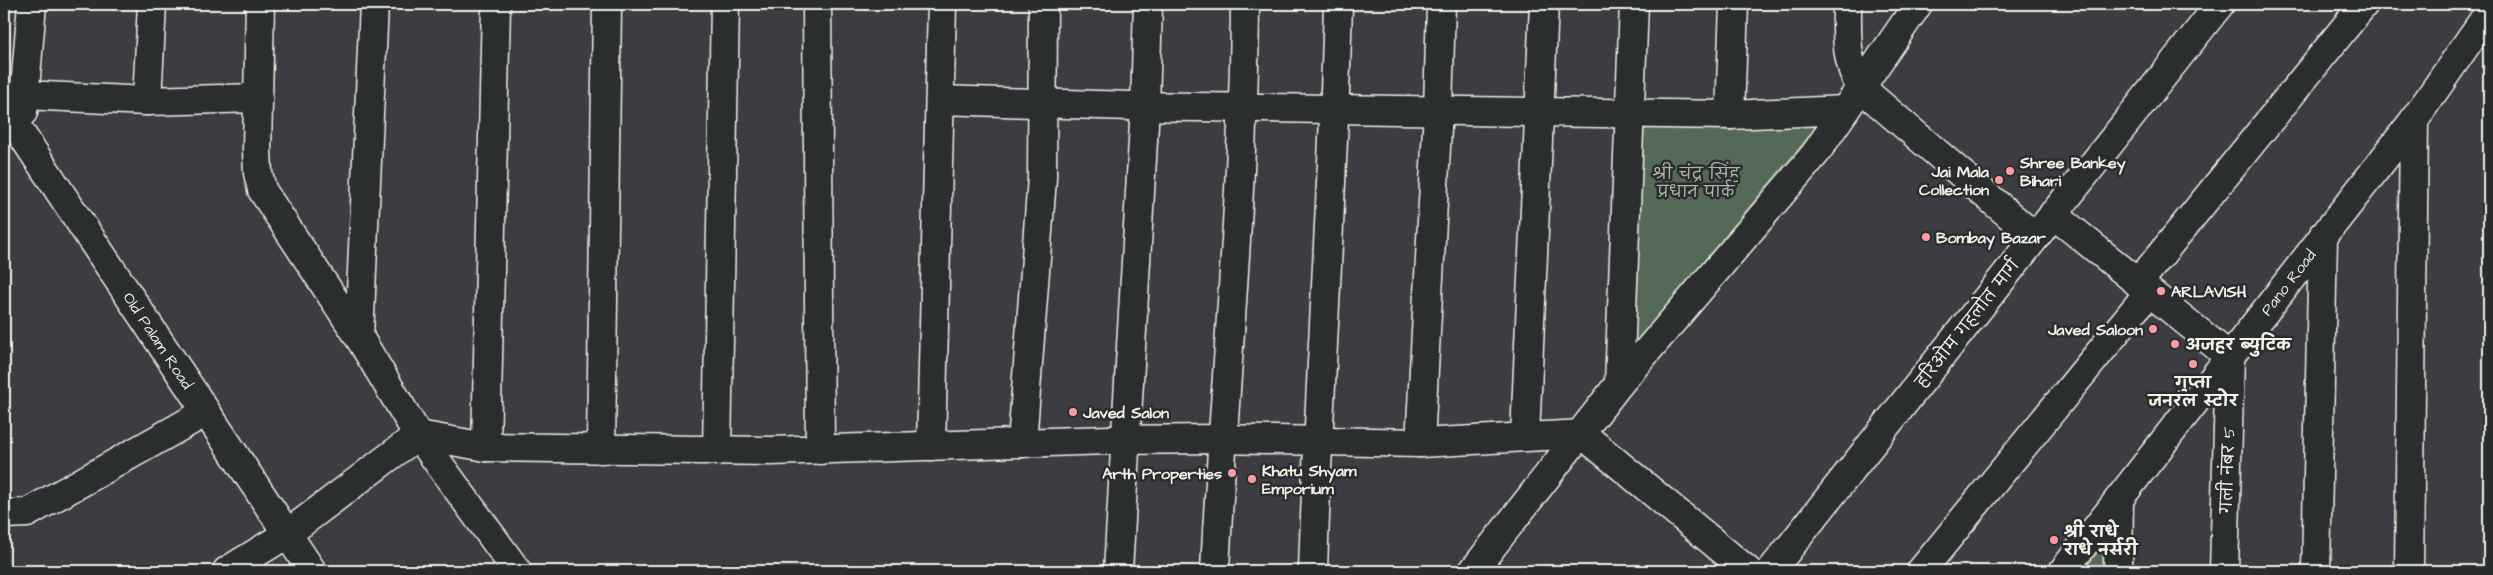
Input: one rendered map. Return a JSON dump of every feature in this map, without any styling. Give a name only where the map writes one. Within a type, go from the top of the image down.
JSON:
[{"type":"street","points":[[32,4],[14,102],[147,102],[258,98]]},
{"type":"street","points":[[147,102],[152,4]]},
{"type":"street","points":[[260,4],[257,158],[262,190],[359,337],[418,435],[517,571]]},
{"type":"street","points":[[359,337],[374,4]]},
{"type":"street","points":[[486,447],[496,4]]},
{"type":"street","points":[[601,449],[607,4]]},
{"type":"street","points":[[717,451],[725,4]]},
{"type":"street","points":[[817,4],[820,450]]},
{"type":"street","points":[[931,446],[942,4]]},
{"type":"street","points":[[1022,443],[1042,178],[1043,4]]},
{"type":"street","points":[[1118,571],[1124,441],[1145,106],[1148,4]]},
{"type":"street","points":[[1215,571],[1221,439],[1244,108],[1245,4]]},
{"type":"street","points":[[1313,571],[1317,441],[1335,109],[1338,4]]},
{"type":"street","points":[[1420,443],[1438,110],[1441,4]]},
{"type":"street","points":[[1525,436],[1541,112],[1544,4]]},
{"type":"street","points":[[1620,384],[1634,4]]},
{"type":"street","points":[[1730,114],[1734,4]]},
{"type":"street","points":[[1847,4],[1848,50],[1851,69],[1860,87],[2034,237]]},
{"type":"street","points":[[1473,571],[1620,384],[1815,154],[1918,4]]},
{"type":"street","name":"हरिओम गहलोत मार्ग","points":[[1771,571],[2220,4]]},
{"type":"street","points":[[1921,571],[2364,4]]},
{"type":"street","name":"Pano Road","points":[[2063,571],[2414,120],[2489,12]]},
{"type":"street","points":[[940,100],[1244,108],[1630,113],[1730,114],[1844,110]]},
{"type":"street","name":"Old Palam Road","points":[[14,102],[20,134],[312,571]]},
{"type":"street","points":[[2409,571],[2414,120]]},
{"type":"street","points":[[2053,214],[2230,356]]},
{"type":"street","points":[[2316,571],[2323,236]]},
{"type":"street","name":"गली नंबर 5","points":[[2224,571],[2230,356]]},
{"type":"street","points":[[4,514],[27,513],[206,412]]},
{"type":"street","points":[[227,571],[287,534],[418,435],[486,447],[717,451],[1221,439],[1420,443],[1582,434],[1748,571]]},
{"type":"street","points":[[2118,571],[2119,499]]},
{"type":"green space","name":"श्री चंद्र सिंह प्रधान पार्क","points":[[1820,123],[1633,345],[1644,129]]},
{"type":"green space","points":[[2104,545],[2103,571],[2083,571]]},
{"type":"place","name":"Shree Bankey Bihari","points":[[2010,171]]},
{"type":"place","name":"Jai Mala Collection","points":[[1999,180]]},
{"type":"place","name":"Bombay Bazar","points":[[1926,237]]},
{"type":"place","name":"ARLAVISH","points":[[2161,291]]},
{"type":"place","name":"Javed Saloon","points":[[2153,329]]},
{"type":"place","name":"अजहर ब्युटिक","points":[[2175,344]]},
{"type":"place","name":"गुप्ता जनरल स्टोर","points":[[2193,364]]},
{"type":"place","name":"Javed Salon","points":[[1073,412]]},
{"type":"place","name":"Arth Properties","points":[[1232,473]]},
{"type":"place","name":"Khatu Shyam Emporium","points":[[1252,479]]},
{"type":"place","name":"श्री राधे राधे नर्सरी","points":[[2054,540]]}]
